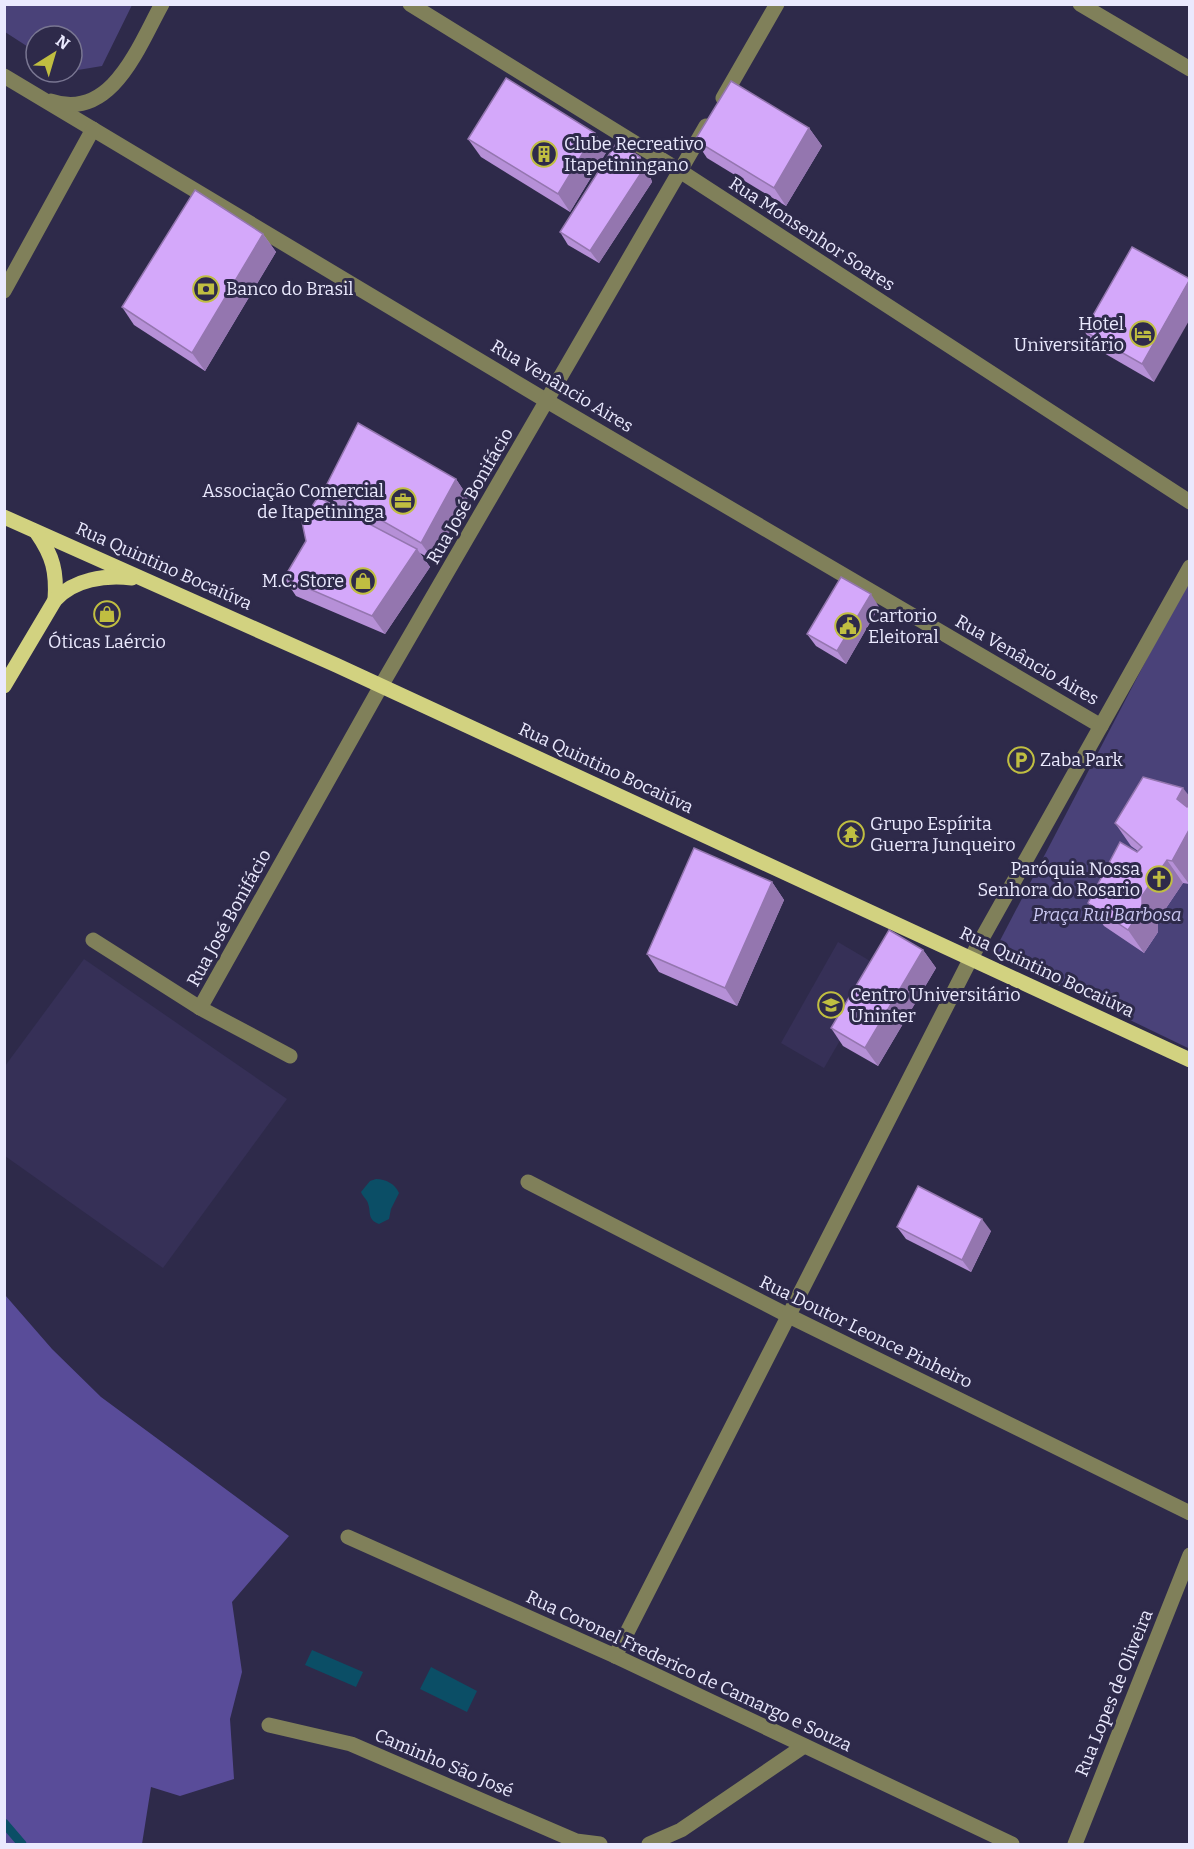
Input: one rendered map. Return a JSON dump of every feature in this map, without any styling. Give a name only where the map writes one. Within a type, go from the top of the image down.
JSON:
[{"type":"main road","name":"Rua Quintino Bocaiúva","points":[[4,517],[381,686],[1190,1060]]},
{"type":"main road","points":[[37,532],[49,550],[53,562],[55,600]]},
{"type":"main road","points":[[4,686],[55,600],[64,590],[102,577],[124,577],[152,582]]},
{"type":"street","points":[[37,96],[56,102],[91,101],[108,91],[122,76],[162,4]]},
{"type":"street","name":"Rua Monsenhor Soares","points":[[410,4],[680,171],[1190,502]]},
{"type":"street","name":"Rua José Bonifácio","points":[[200,1008],[381,686],[777,4]]},
{"type":"street","points":[[1080,4],[1190,69]]},
{"type":"street","name":"Rua Venâncio Aires","points":[[4,76],[547,401],[1101,726]]},
{"type":"street","points":[[4,291],[93,129]]},
{"type":"street","points":[[615,1656],[971,958],[1190,567]]},
{"type":"street","points":[[93,940],[200,1008],[290,1056]]},
{"type":"street","name":"Rua Doutor Leonce Pinheiro","points":[[528,1182],[789,1316],[1190,1513]]},
{"type":"street","name":"Rua Coronel Frederico de Camargo e Souza","points":[[348,1537],[615,1656],[1012,1845]]},
{"type":"street","name":"Rua Lopes de Oliveira","points":[[1075,1845],[1190,1555]]},
{"type":"street","name":"Caminho São José","points":[[269,1725],[351,1744],[576,1841],[600,1845]]},
{"type":"street","points":[[649,1845],[681,1830],[804,1746]]},
{"type":"shaded area","name":"Centro Universitário Uninter","points":[[838,942],[882,968],[824,1068],[781,1043]]},
{"type":"shaded area","points":[[84,959],[287,1099],[163,1268],[5,1156],[5,1066]]},
{"type":"shaded area","points":[[5,1295],[52,1349],[101,1397],[289,1536],[232,1602],[242,1672],[230,1719],[234,1779],[180,1796],[151,1787],[142,1844],[5,1844]]},
{"type":"green space","points":[[5,4],[132,5],[102,66],[84,69],[84,24],[24,24],[24,44],[5,32]]},
{"type":"green space","name":"Praça Rui Barbosa","points":[[1189,578],[1190,1045],[1188,1048],[993,954]]},
{"type":"water","points":[[376,1179],[390,1183],[399,1193],[389,1219],[379,1224],[372,1220],[367,1201],[361,1192],[370,1181]]},
{"type":"water","points":[[312,1650],[363,1672],[356,1687],[305,1665]]},
{"type":"water","points":[[431,1667],[477,1691],[467,1712],[420,1689]]},
{"type":"building","name":"Clube Recreativo Itapetiningano","points":[[506,78],[595,133],[558,194],[468,139]]},
{"type":"building","points":[[731,81],[809,128],[774,188],[695,140]]},
{"type":"building","points":[[617,142],[640,157],[643,170],[590,251],[560,232]]},
{"type":"building","name":"Banco do Brasil","points":[[195,190],[263,234],[192,353],[122,307]]},
{"type":"building","name":"Hotel Universitário","points":[[1132,247],[1190,279],[1142,364],[1084,331]]},
{"type":"building","name":"Associação Comercial de Itapetininga","points":[[358,423],[456,479],[421,543],[325,488]]},
{"type":"building","name":"M.C. Store","points":[[318,497],[417,549],[372,616],[284,578],[306,541],[302,522]]},
{"type":"building","points":[[841,577],[871,594],[837,651],[807,634]]},
{"type":"building","points":[[1143,777],[1183,788],[1177,799],[1187,807],[1190,804],[1190,828],[1172,861],[1167,860],[1142,896],[1142,909],[1128,930],[1088,903],[1120,842],[1137,852],[1142,847],[1115,823]]},
{"type":"building","points":[[694,848],[772,882],[725,988],[647,954]]},
{"type":"building","points":[[889,930],[923,950],[865,1048],[831,1028]]},
{"type":"building","points":[[918,1186],[982,1219],[962,1260],[897,1227]]},
{"type":"waterway","points":[[4,1823],[22,1844]]},
{"type":"place","name":"Clube Recreativo Itapetiningano","points":[[544,154]]},
{"type":"place","name":"Banco do Brasil","points":[[206,289]]},
{"type":"place","name":"Hotel Universitário","points":[[1143,334]]},
{"type":"place","name":"Associação Comercial de Itapetininga","points":[[403,501]]},
{"type":"place","name":"M.C. Store","points":[[363,581]]},
{"type":"place","name":"Óticas Laércio","points":[[107,614]]},
{"type":"place","name":"Cartorio Eleitoral","points":[[848,626]]},
{"type":"place","name":"Zaba Park","points":[[1021,760]]},
{"type":"place","name":"Grupo Espírita Guerra Junqueiro","points":[[851,834]]},
{"type":"place","name":"Paróquia Nossa Senhora do Rosario","points":[[1159,879]]},
{"type":"place","name":"Centro Universitário Uninter","points":[[831,1005]]}]
